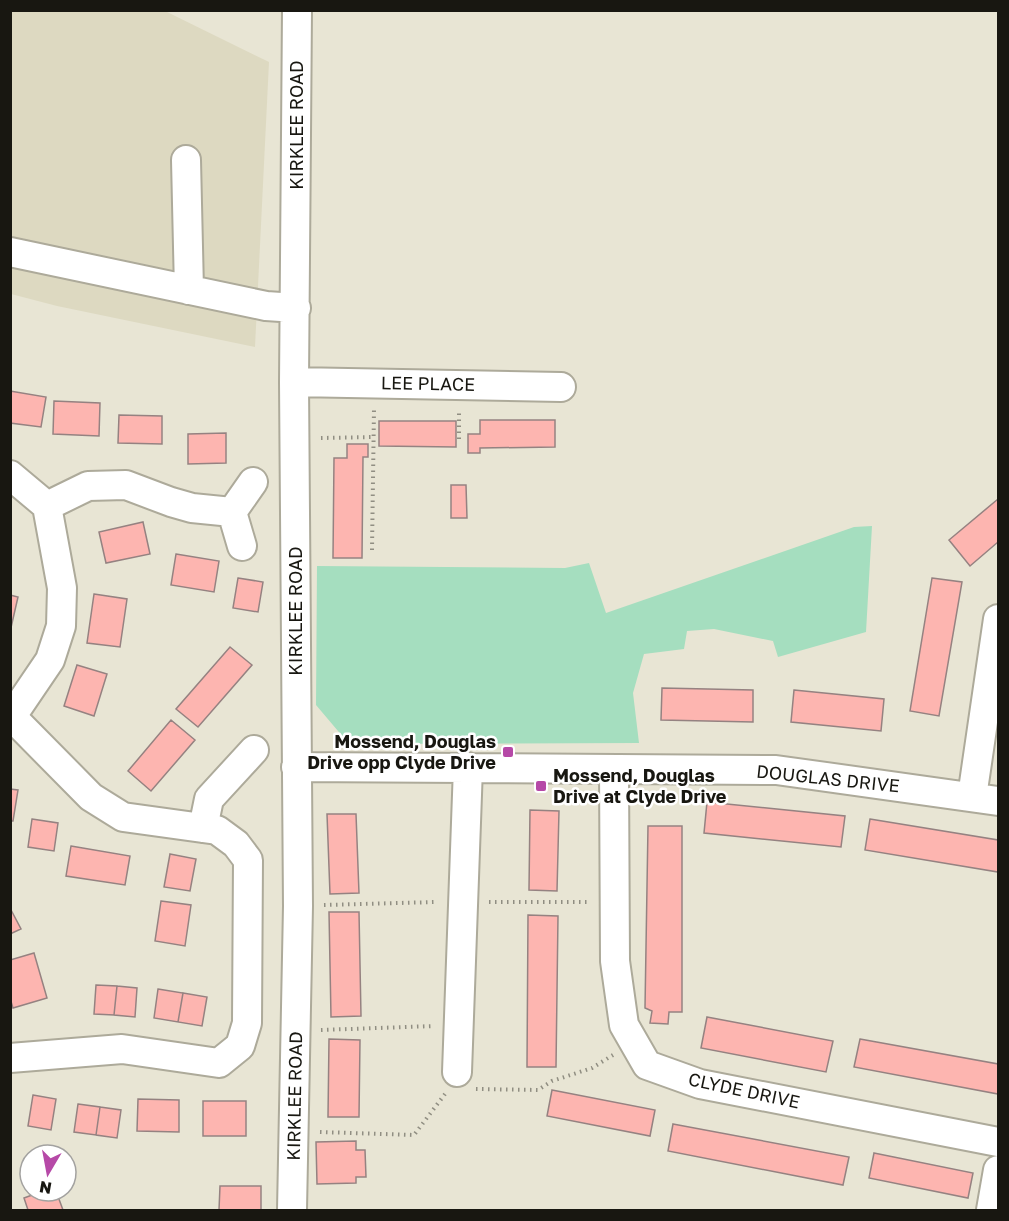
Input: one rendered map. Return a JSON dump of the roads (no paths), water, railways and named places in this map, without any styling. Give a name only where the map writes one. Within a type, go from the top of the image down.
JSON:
[{"type":"street","name":"KIRKLEE ROAD","points":[[292,1210],[298,906],[294,382],[297,10]]},
{"type":"street","points":[[186,160],[189,290]]},
{"type":"street","points":[[10,252],[266,306],[296,308]]},
{"type":"street","name":"LEE PLACE","points":[[294,382],[561,387]]},
{"type":"street","points":[[10,475],[47,506],[62,588],[61,626],[50,660],[12,718],[91,797],[123,817],[217,830],[236,844],[248,860],[247,1023],[240,1046],[219,1063],[122,1049],[10,1058]]},
{"type":"street","points":[[232,512],[253,482]]},
{"type":"street","points":[[47,506],[88,486],[126,485],[181,505],[232,512]]},
{"type":"street","points":[[232,512],[242,546]]},
{"type":"street","points":[[985,799],[999,619]]},
{"type":"street","points":[[203,828],[208,800],[254,750]]},
{"type":"street","name":"DOUGLAS DRIVE","points":[[296,767],[776,770],[985,799]]},
{"type":"street","points":[[459,1083],[468,767]]},
{"type":"street","name":"CLYDE DRIVE","points":[[614,769],[615,961],[624,1024],[648,1065],[700,1084],[999,1142]]},
{"type":"street","points":[[991,1210],[999,1170]]},
{"type":"place","name":"Mossend, Douglas Drive opp Clyde Drive","points":[[508,752]]},
{"type":"place","name":"Mossend, Douglas Drive at Clyde Drive","points":[[541,786]]}]
